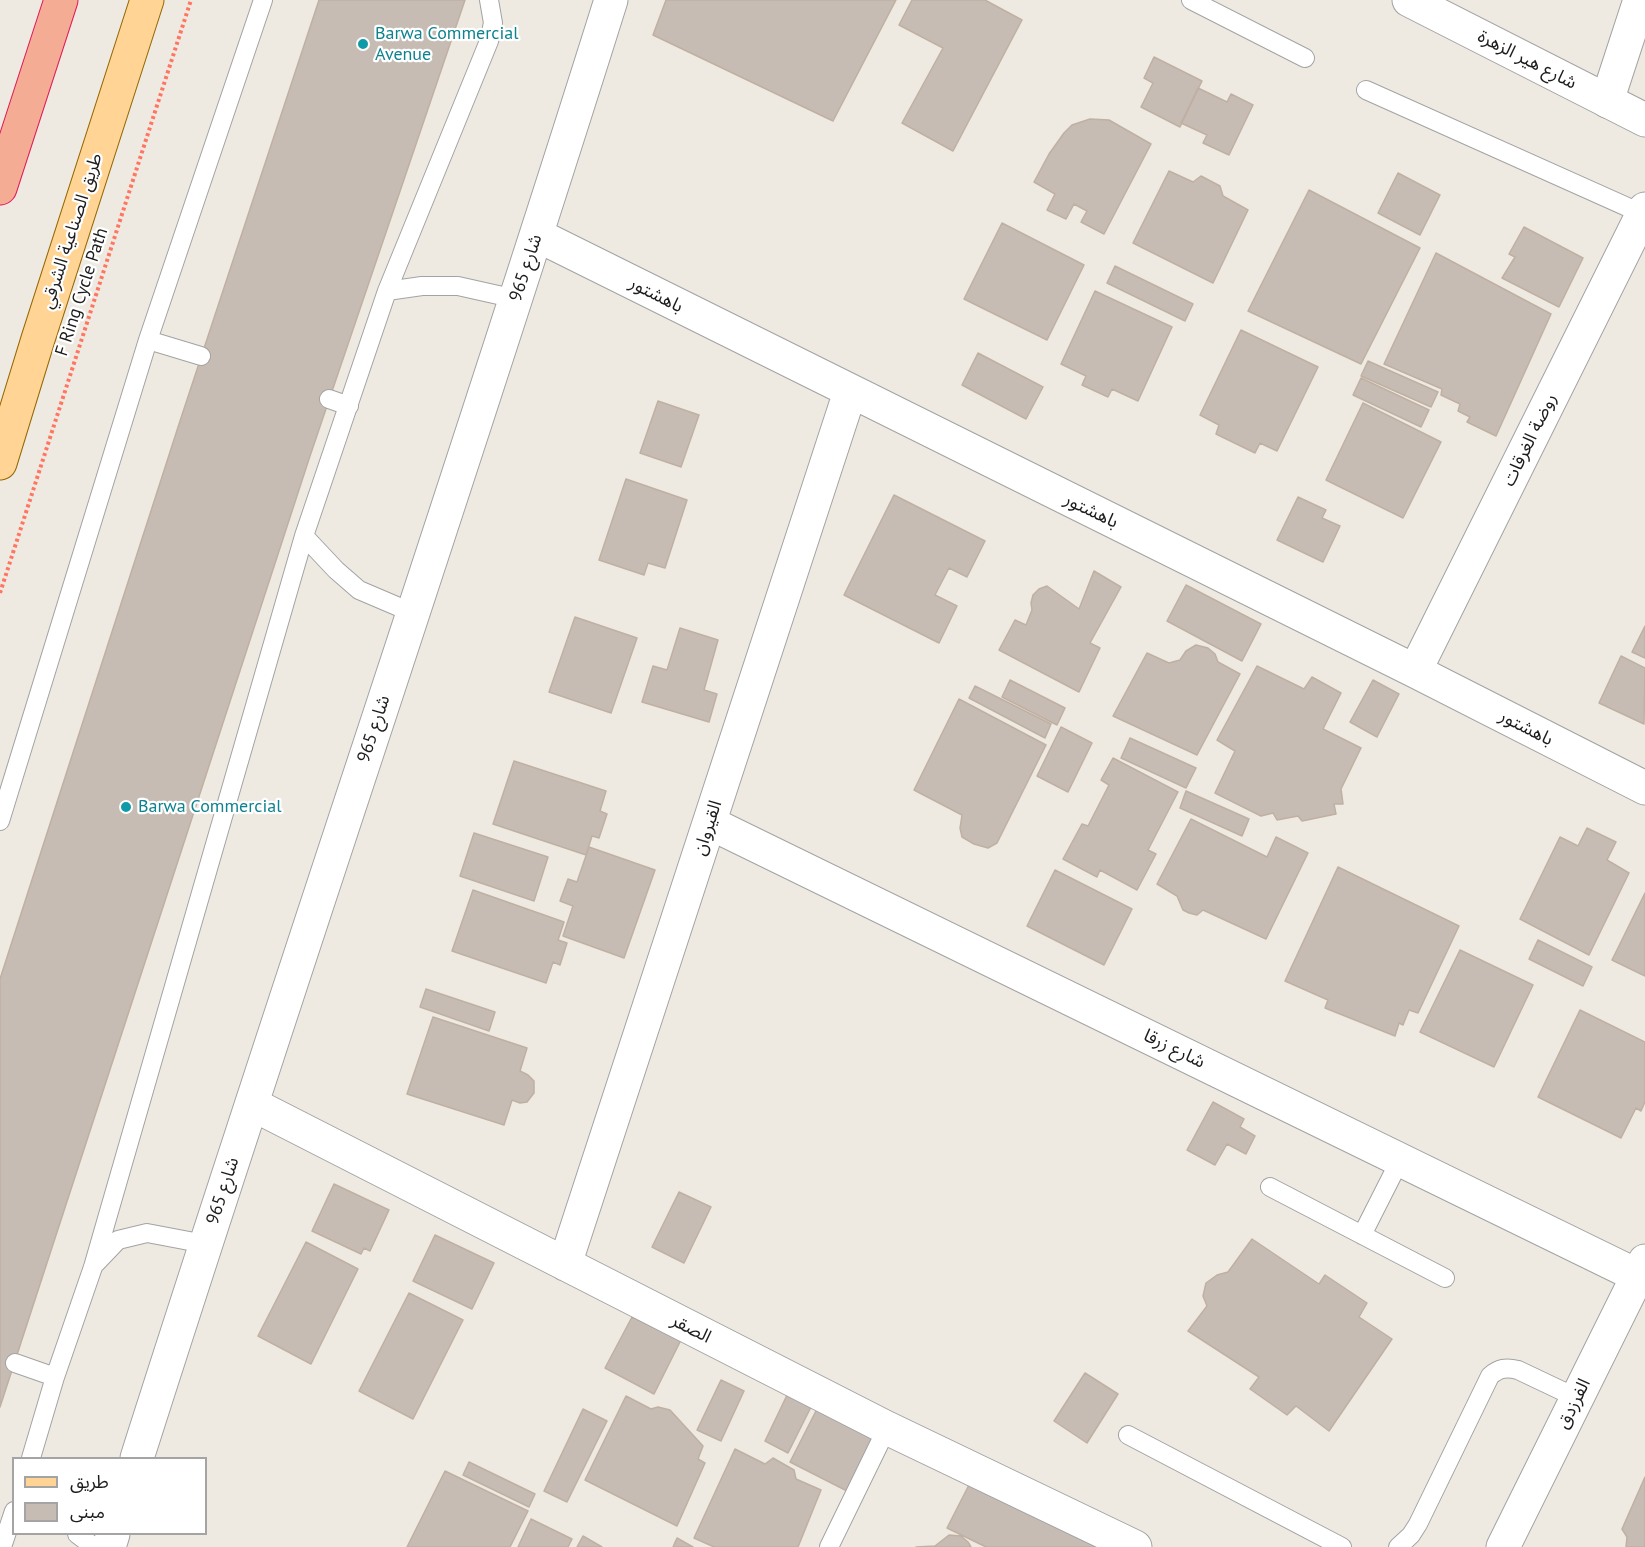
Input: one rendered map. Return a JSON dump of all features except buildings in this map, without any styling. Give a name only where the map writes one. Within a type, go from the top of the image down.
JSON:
[{"type":"highway","points":[[0,188],[61,0]]},
{"type":"main road","name":"طريق الصناعية الشرقي","points":[[0,463],[7,427],[38,339],[147,0]]},
{"type":"main road","points":[[0,376],[38,339]]},
{"type":"street","name":"شارع 965","points":[[137,1457],[205,1244],[537,235],[611,0]]},
{"type":"street","name":"شارع هير الزهرة","points":[[1409,0],[1645,120]]},
{"type":"street","points":[[1607,101],[1640,0]]},
{"type":"street","name":"روضة الغرقات","points":[[1415,671],[1644,212]]},
{"type":"street","name":"باهشتور","points":[[537,235],[1415,671],[1645,788]]},
{"type":"street","name":"القيروان","points":[[565,1264],[850,392]]},
{"type":"street","name":"شارع زرقا","points":[[710,823],[1400,1160],[1641,1268]]},
{"type":"street","name":"الصقر","points":[[252,1104],[887,1428],[1135,1547]]},
{"type":"street","name":"الفرزدق","points":[[1503,1547],[1641,1268]]},
{"type":"lane","points":[[0,821],[148,340],[263,0]]},
{"type":"lane","points":[[31,1457],[55,1377],[93,1267],[304,536],[387,291],[489,41],[493,23],[489,0]]},
{"type":"lane","points":[[1191,0],[1305,58]]},
{"type":"lane","points":[[1366,90],[1644,212]]},
{"type":"lane","points":[[387,291],[422,286],[458,286],[516,299]]},
{"type":"lane","points":[[148,340],[201,356]]},
{"type":"lane","points":[[329,399],[349,406]]},
{"type":"lane","points":[[304,536],[336,570],[359,590],[412,613]]},
{"type":"lane","points":[[1362,1235],[1400,1160]]},
{"type":"lane","points":[[1270,1187],[1445,1278]]},
{"type":"lane","points":[[93,1267],[118,1240],[147,1233],[205,1244]]},
{"type":"lane","points":[[15,1364],[55,1377]]},
{"type":"lane","points":[[1398,1547],[1411,1535],[1418,1524],[1490,1376],[1497,1369],[1518,1370],[1577,1398]]},
{"type":"lane","points":[[829,1547],[887,1428]]},
{"type":"lane","points":[[1128,1435],[1342,1547]]},
{"type":"lane","points":[[2,1547],[12,1517]]},
{"type":"lane","points":[[79,1535],[94,1547]]},
{"type":"path","name":"F Ring Cycle Path","points":[[0,593],[191,0]]},
{"type":"place","name":"Barwa Commercial Avenue","points":[[363,44]]},
{"type":"place","name":"Barwa Commercial","points":[[126,807]]}]
